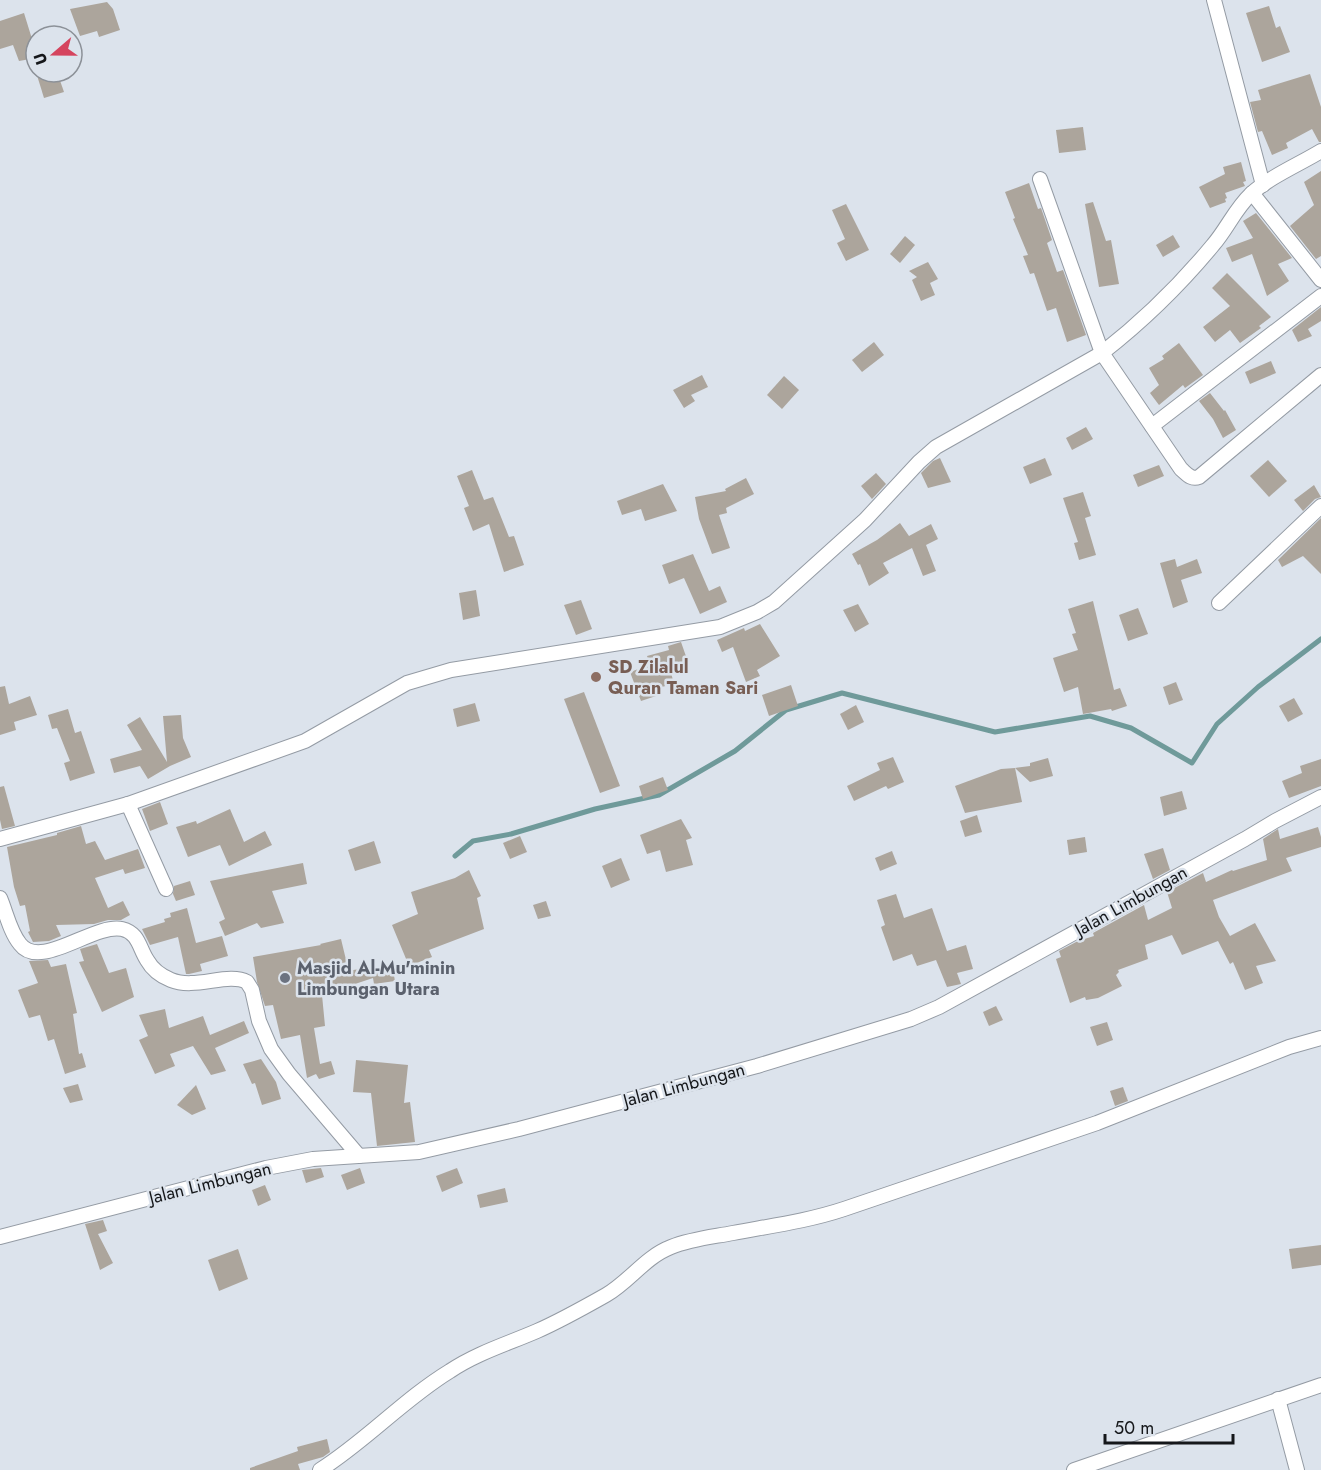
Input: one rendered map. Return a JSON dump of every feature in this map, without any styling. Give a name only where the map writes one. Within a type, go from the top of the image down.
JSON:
[{"type":"street","points":[[1214,0],[1258,189],[1321,280]]},
{"type":"street","points":[[0,839],[128,804],[305,741],[407,683],[429,676],[451,670],[720,627],[757,612],[774,602],[865,520],[936,447],[1102,353],[1126,335],[1173,291],[1215,243],[1238,208],[1258,189],[1321,151]]},
{"type":"street","points":[[1040,179],[1102,353],[1181,469],[1189,476],[1196,478],[1321,375]]},
{"type":"street","points":[[1152,426],[1321,296]]},
{"type":"street","points":[[1219,603],[1321,506]]},
{"type":"street","name":"Jalan Limbungan","points":[[0,1237],[266,1168],[312,1159],[419,1152],[519,1129],[757,1066],[911,1019],[939,1007],[1321,797]]},
{"type":"street","points":[[128,804],[166,889]]},
{"type":"street","points":[[0,898],[18,941],[28,952],[44,953],[94,934],[122,929],[134,935],[151,965],[170,980],[194,984],[237,979],[247,982],[252,990],[259,1022],[271,1049],[289,1074],[359,1156]]},
{"type":"street","points":[[320,1470],[429,1384],[451,1370],[499,1346],[543,1328],[606,1295],[628,1280],[647,1262],[669,1248],[694,1240],[810,1219],[844,1209],[1097,1123],[1289,1047],[1321,1038]]},
{"type":"street","points":[[1074,1470],[1321,1385]]},
{"type":"street","points":[[1278,1399],[1297,1470]]},
{"type":"building","points":[[107,2],[113,9],[120,30],[99,37],[97,31],[84,35],[84,24],[76,24],[70,9]]},
{"type":"building","points":[[1269,6],[1276,28],[1280,26],[1290,52],[1262,62],[1246,13]]},
{"type":"building","points":[[24,13],[27,24],[24,24],[24,60],[19,61],[13,45],[0,49],[0,21]]},
{"type":"building","points":[[1310,74],[1321,107],[1321,142],[1312,129],[1286,143],[1288,148],[1272,155],[1262,131],[1258,132],[1250,102],[1261,100],[1258,90]]},
{"type":"building","points":[[40,84],[61,84],[64,92],[44,98]]},
{"type":"building","points":[[1083,127],[1086,150],[1059,153],[1056,130]]},
{"type":"building","points":[[1241,162],[1246,181],[1243,182],[1245,186],[1225,193],[1226,202],[1210,208],[1199,187],[1225,174],[1223,167]]},
{"type":"building","points":[[1321,171],[1321,256],[1316,259],[1290,226],[1314,205],[1304,182]]},
{"type":"building","points":[[1029,183],[1052,240],[1047,243],[1057,272],[1063,270],[1086,335],[1067,342],[1056,308],[1047,311],[1034,273],[1030,274],[1023,256],[1028,255],[1005,192]]},
{"type":"building","points":[[1093,202],[1106,241],[1111,240],[1119,284],[1099,287],[1085,204]]},
{"type":"building","points":[[846,204],[869,250],[846,261],[837,243],[845,239],[832,210]]},
{"type":"building","points":[[1256,213],[1292,258],[1278,264],[1289,281],[1267,296],[1252,254],[1232,262],[1226,248],[1253,238],[1243,221]]},
{"type":"building","points":[[1173,235],[1180,247],[1163,257],[1156,245]]},
{"type":"building","points":[[905,236],[915,245],[900,263],[890,254]]},
{"type":"building","points":[[928,262],[938,279],[930,283],[935,295],[921,301],[912,280],[917,277],[909,271]]},
{"type":"building","points":[[1227,273],[1271,317],[1259,326],[1261,328],[1240,343],[1230,330],[1215,342],[1203,327],[1230,306],[1212,288]]},
{"type":"building","points":[[1321,307],[1321,321],[1308,329],[1312,336],[1298,342],[1292,330]]},
{"type":"building","points":[[874,342],[884,355],[862,372],[852,360]]},
{"type":"building","points":[[1179,343],[1203,375],[1185,388],[1183,385],[1159,405],[1150,393],[1159,385],[1149,368],[1164,359],[1162,356]]},
{"type":"building","points":[[1271,361],[1276,373],[1250,384],[1245,372]]},
{"type":"building","points":[[702,375],[708,387],[691,395],[695,401],[684,408],[673,390]]},
{"type":"building","points":[[784,376],[799,390],[782,409],[767,395]]},
{"type":"building","points":[[1210,393],[1225,410],[1236,430],[1223,438],[1213,419],[1199,401]]},
{"type":"building","points":[[1086,427],[1093,439],[1072,450],[1066,438]]},
{"type":"building","points":[[940,458],[951,482],[928,488],[921,473],[933,461]]},
{"type":"building","points":[[1045,458],[1052,475],[1030,484],[1023,467]]},
{"type":"building","points":[[1268,460],[1287,481],[1269,497],[1250,476]]},
{"type":"building","points":[[1159,465],[1164,476],[1138,487],[1133,475]]},
{"type":"building","points":[[472,470],[484,500],[493,497],[509,537],[514,536],[524,565],[504,572],[489,524],[473,531],[464,508],[469,506],[457,476]]},
{"type":"building","points":[[876,473],[886,484],[872,499],[861,486]]},
{"type":"building","points":[[746,478],[754,494],[726,508],[727,513],[719,515],[730,548],[712,554],[699,519],[695,497],[726,491],[725,489]]},
{"type":"building","points":[[663,484],[677,511],[645,521],[641,509],[622,515],[617,501]]},
{"type":"building","points":[[1314,485],[1321,497],[1315,499],[1303,511],[1294,500]]},
{"type":"building","points":[[1083,492],[1091,516],[1085,518],[1096,555],[1079,560],[1074,543],[1078,542],[1063,498]]},
{"type":"building","points":[[1321,518],[1321,574],[1303,556],[1282,567],[1278,560]]},
{"type":"building","points":[[900,523],[909,536],[931,524],[938,539],[926,545],[936,571],[923,576],[912,548],[883,563],[889,573],[869,586],[860,564],[858,565],[852,554],[877,540]]},
{"type":"building","points":[[693,554],[709,591],[720,586],[727,602],[700,614],[684,578],[669,584],[662,565]]},
{"type":"building","points":[[1175,559],[1177,567],[1197,559],[1202,573],[1181,580],[1188,602],[1173,608],[1160,563]]},
{"type":"building","points":[[476,590],[480,616],[463,620],[459,593]]},
{"type":"building","points":[[581,600],[592,629],[576,635],[564,605]]},
{"type":"building","points":[[1093,601],[1114,690],[1120,688],[1127,706],[1112,711],[1111,709],[1083,714],[1078,687],[1064,692],[1053,658],[1078,650],[1072,634],[1076,633],[1068,609]]},
{"type":"building","points":[[858,604],[869,624],[855,632],[843,610]]},
{"type":"building","points":[[1138,608],[1148,634],[1128,641],[1119,615]]},
{"type":"building","points":[[760,624],[780,656],[757,670],[760,676],[746,682],[733,647],[722,652],[717,640],[744,628],[745,631]]},
{"type":"building","points":[[681,642],[688,662],[670,669],[674,684],[653,689],[656,696],[641,701],[630,672],[650,665],[647,656],[669,650],[668,646]]},
{"type":"building","points":[[1176,682],[1183,700],[1169,705],[1163,687]]},
{"type":"building","points":[[791,685],[798,706],[769,716],[762,695]]},
{"type":"building","points":[[5,686],[9,704],[30,696],[37,715],[14,722],[16,730],[0,735],[0,687]]},
{"type":"building","points":[[584,692],[620,786],[600,793],[564,699]]},
{"type":"building","points":[[1294,698],[1303,714],[1288,722],[1279,706]]},
{"type":"building","points":[[475,703],[480,721],[457,727],[453,709]]},
{"type":"building","points":[[856,705],[864,722],[848,730],[840,714]]},
{"type":"building","points":[[68,709],[75,733],[81,731],[95,773],[70,781],[64,763],[70,761],[57,728],[52,729],[48,715]]},
{"type":"building","points":[[181,715],[183,738],[191,757],[148,779],[140,766],[114,773],[110,759],[142,750],[127,725],[140,717],[167,762],[163,716]]},
{"type":"building","points":[[893,757],[904,782],[888,789],[886,786],[854,801],[847,786],[880,770],[877,763]]},
{"type":"building","points":[[1048,758],[1053,776],[1030,782],[1015,768],[1030,766],[1030,763]]},
{"type":"building","points":[[1321,759],[1321,786],[1289,798],[1282,781],[1302,773],[1300,766]]},
{"type":"building","points":[[1015,768],[1022,802],[965,813],[955,786],[1001,769]]},
{"type":"building","points":[[663,777],[668,790],[643,799],[639,786]]},
{"type":"building","points":[[4,786],[15,826],[2,829],[0,787]]},
{"type":"building","points":[[1182,791],[1187,809],[1164,816],[1160,797]]},
{"type":"building","points":[[160,802],[168,824],[150,831],[142,809]]},
{"type":"building","points":[[230,809],[244,842],[265,831],[272,845],[229,866],[220,845],[188,857],[176,827],[196,821],[197,824]]},
{"type":"building","points":[[977,815],[982,832],[965,837],[960,821]]},
{"type":"building","points":[[681,819],[692,838],[686,840],[693,865],[666,872],[660,850],[647,854],[640,835]]},
{"type":"building","points":[[81,826],[86,844],[95,841],[105,860],[138,849],[145,868],[125,874],[123,869],[95,878],[108,908],[123,901],[130,915],[121,920],[108,920],[94,924],[56,925],[61,936],[49,941],[33,942],[28,932],[30,931],[25,905],[20,906],[14,887],[7,847],[57,835],[57,833]]},
{"type":"building","points":[[1318,827],[1321,847],[1286,858],[1292,871],[1213,900],[1219,917],[1230,936],[1255,923],[1276,961],[1256,966],[1263,983],[1245,990],[1233,962],[1230,964],[1218,941],[1182,955],[1172,935],[1145,945],[1148,959],[1118,970],[1116,975],[1122,986],[1098,998],[1086,1000],[1085,997],[1070,1003],[1056,959],[1061,957],[1059,951],[1094,936],[1093,933],[1144,905],[1148,920],[1172,908],[1167,892],[1203,873],[1206,882],[1232,870],[1267,860],[1263,839],[1278,829],[1280,839]]},
{"type":"building","points":[[520,836],[527,852],[510,859],[503,843]]},
{"type":"building","points":[[1085,837],[1087,852],[1069,855],[1067,840]]},
{"type":"building","points":[[374,841],[381,863],[355,871],[348,850]]},
{"type":"building","points":[[1163,848],[1170,870],[1153,879],[1144,854]]},
{"type":"building","points":[[892,851],[897,864],[880,871],[875,858]]},
{"type":"building","points":[[621,858],[630,880],[611,888],[602,866]]},
{"type":"building","points":[[303,863],[307,884],[272,891],[284,923],[261,928],[257,923],[225,936],[219,922],[225,919],[210,881]]},
{"type":"building","points":[[469,870],[481,896],[477,898],[484,929],[429,950],[432,957],[409,966],[392,925],[418,914],[411,892],[455,878]]},
{"type":"building","points":[[190,881],[195,895],[176,901],[173,894],[174,886]]},
{"type":"building","points":[[896,894],[904,918],[932,908],[947,951],[966,945],[973,969],[957,973],[961,984],[947,987],[936,960],[917,966],[912,954],[893,961],[881,927],[885,925],[877,900]]},
{"type":"building","points":[[546,901],[551,916],[538,919],[533,905]]},
{"type":"building","points":[[187,908],[196,943],[222,936],[228,956],[200,964],[202,971],[189,974],[186,974],[178,937],[150,945],[142,929],[165,922],[164,919],[171,917],[170,913]]},
{"type":"building","points":[[341,939],[347,964],[351,963],[353,970],[392,965],[395,981],[374,984],[373,978],[322,995],[325,1026],[314,1028],[320,1064],[331,1061],[335,1074],[319,1079],[316,1074],[307,1078],[300,1035],[281,1039],[273,1005],[265,1006],[257,982],[253,957],[321,945]]},
{"type":"building","points":[[97,944],[109,973],[126,968],[134,997],[102,1012],[79,962],[84,961],[80,949]]},
{"type":"building","points":[[48,960],[51,967],[66,964],[77,1013],[73,1014],[79,1054],[82,1053],[86,1067],[65,1074],[54,1039],[48,1041],[40,1015],[29,1018],[18,990],[38,983],[29,961]]},
{"type":"building","points":[[996,1006],[1003,1020],[989,1026],[983,1012]]},
{"type":"building","points":[[165,1009],[169,1028],[203,1016],[210,1035],[244,1021],[249,1033],[215,1048],[226,1071],[211,1075],[193,1046],[170,1054],[175,1066],[155,1074],[139,1040],[148,1036],[139,1015]]},
{"type":"building","points":[[1107,1022],[1113,1040],[1097,1046],[1090,1027]]},
{"type":"building","points":[[261,1059],[276,1082],[281,1099],[262,1105],[255,1083],[252,1084],[243,1064]]},
{"type":"building","points":[[356,1060],[408,1065],[404,1103],[410,1102],[415,1142],[377,1146],[371,1093],[353,1092]]},
{"type":"building","points":[[78,1084],[83,1100],[70,1103],[63,1088]]},
{"type":"building","points":[[196,1085],[206,1109],[192,1115],[177,1105]]},
{"type":"building","points":[[1123,1087],[1128,1101],[1115,1106],[1110,1091]]},
{"type":"building","points":[[321,1168],[324,1177],[306,1183],[302,1170]]},
{"type":"building","points":[[360,1168],[365,1183],[347,1190],[341,1175]]},
{"type":"building","points":[[457,1168],[463,1183],[442,1192],[436,1176]]},
{"type":"building","points":[[265,1185],[271,1200],[258,1206],[252,1190]]},
{"type":"building","points":[[505,1188],[508,1202],[480,1208],[477,1195]]},
{"type":"building","points":[[103,1220],[107,1231],[98,1234],[113,1263],[100,1270],[85,1224]]},
{"type":"building","points":[[1321,1245],[1321,1265],[1292,1269],[1289,1249]]},
{"type":"building","points":[[238,1249],[248,1279],[219,1291],[208,1260]]},
{"type":"building","points":[[327,1439],[330,1452],[323,1457],[298,1464],[300,1470],[250,1470],[250,1468],[298,1451],[297,1447]]},
{"type":"waterway","points":[[455,856],[473,841],[511,834],[595,809],[659,795],[735,751],[786,710],[842,693],[995,732],[1090,716],[1131,728],[1192,763],[1217,724],[1258,687],[1321,639]]},
{"type":"place","name":"SD Zilalul Quran Taman Sari","points":[[596,677]]},
{"type":"place","name":"Masjid Al-Mu'minin Limbungan Utara","points":[[285,978]]}]
